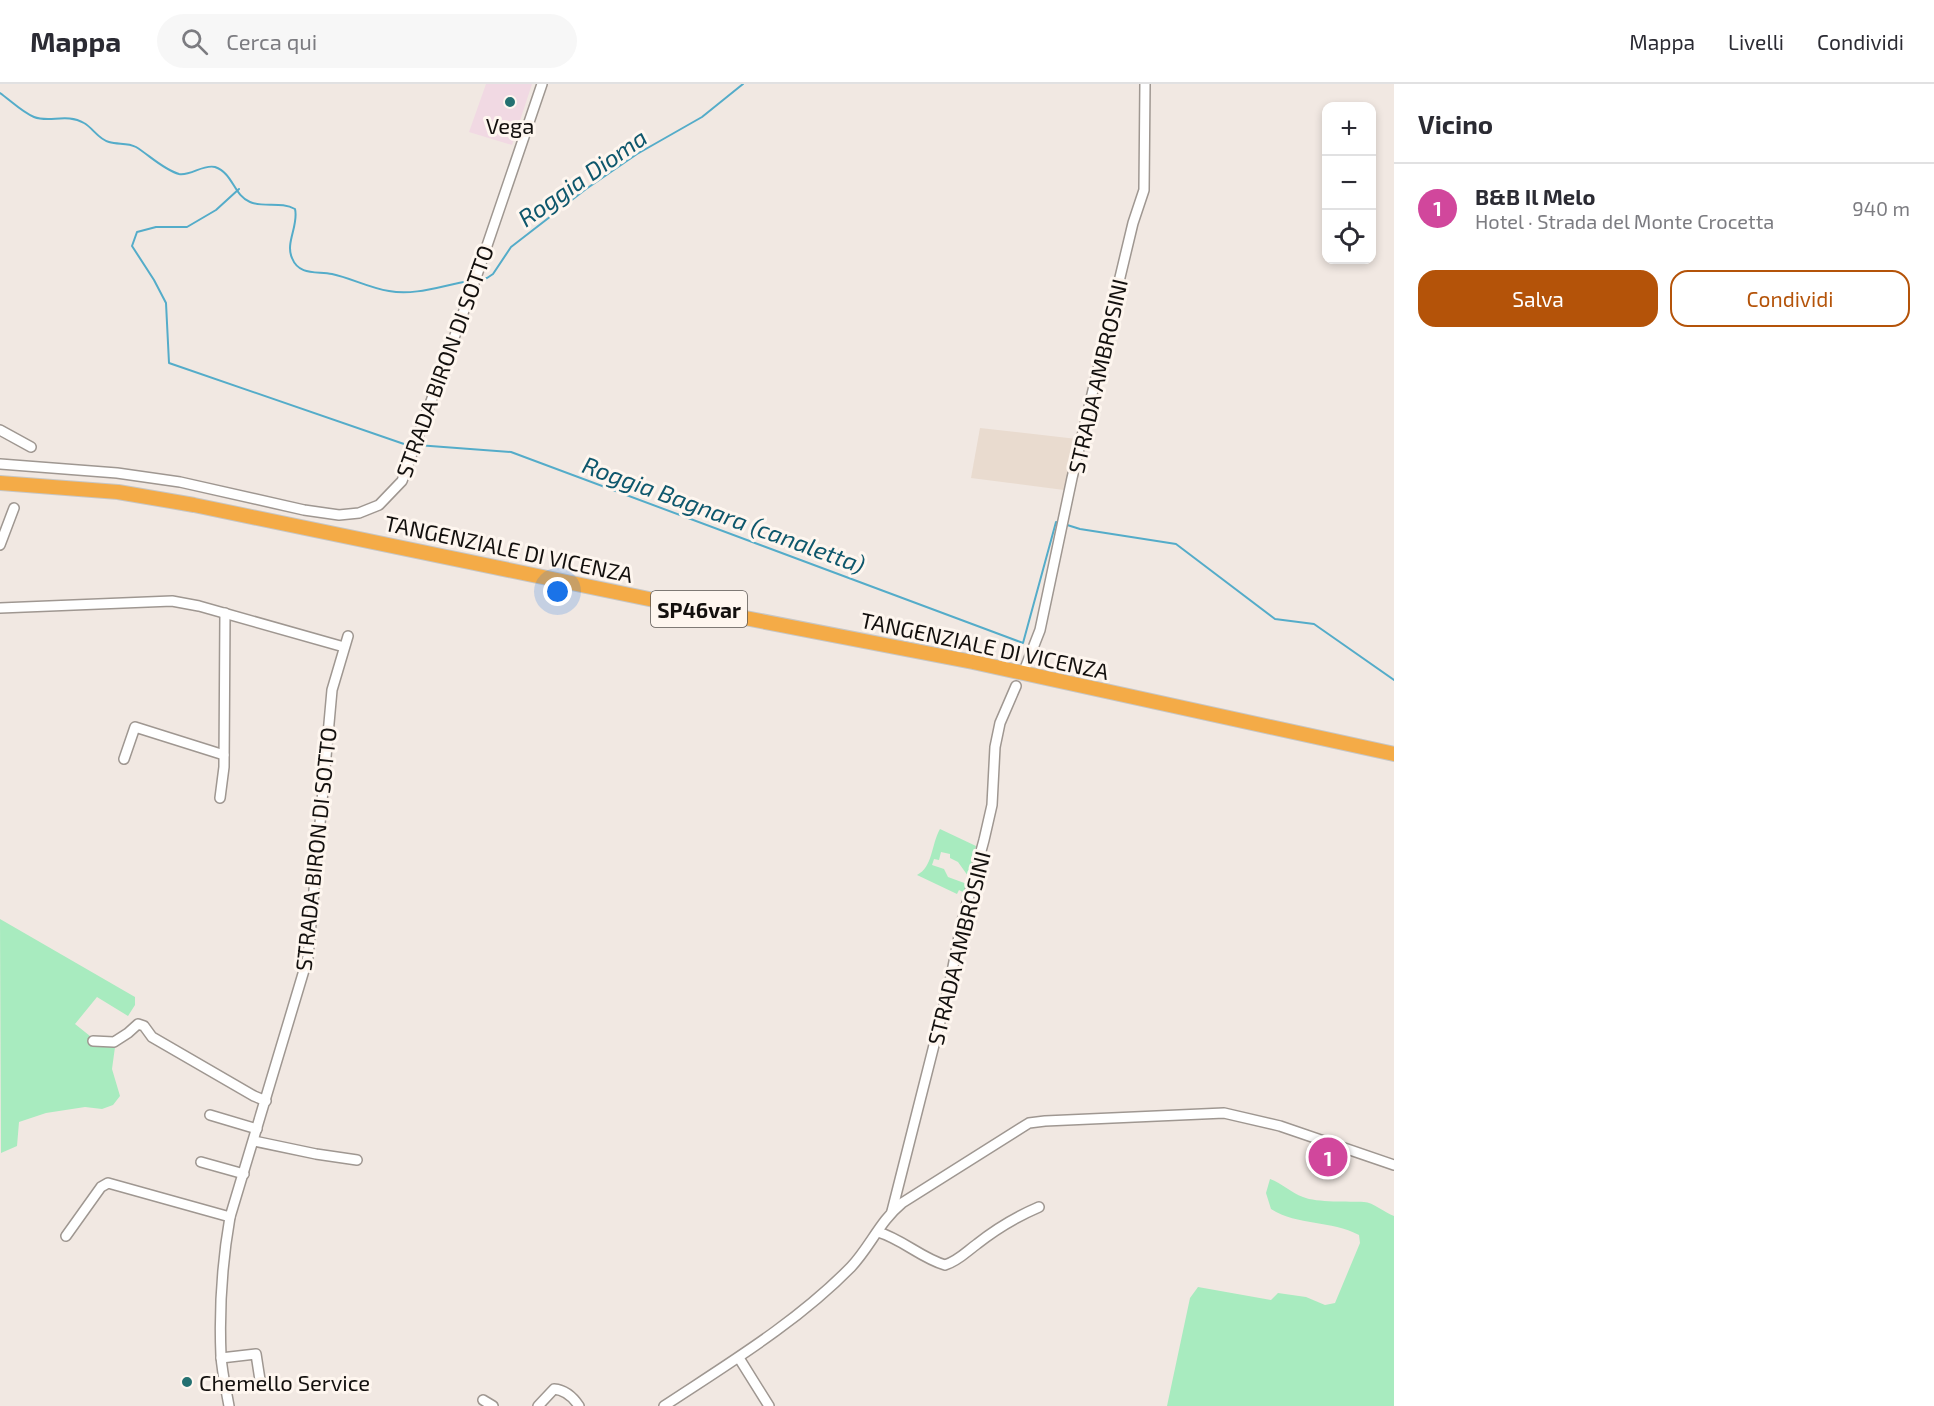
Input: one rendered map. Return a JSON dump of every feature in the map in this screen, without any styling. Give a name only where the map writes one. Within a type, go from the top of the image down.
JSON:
[{"type":"highway","name":"TANGENZIALE DI VICENZA","points":[[0,483],[118,492],[194,505],[683,606],[984,665],[1394,754]]},
{"type":"street","name":"STRADA BIRON DI SOTTO","points":[[0,464],[117,473],[180,482],[304,510],[339,515],[359,513],[379,505],[402,481],[478,272],[542,84]]},
{"type":"street","name":"STRADA AMBROSINI","points":[[1026,666],[1040,630],[1072,478],[1133,223],[1144,190],[1145,84]]},
{"type":"street","points":[[0,430],[32,447]]},
{"type":"street","points":[[0,545],[14,508]]},
{"type":"street","points":[[0,608],[172,602],[225,613],[345,647]]},
{"type":"street","points":[[220,798],[224,755],[225,613]]},
{"type":"street","name":"STRADA BIRON DI SOTTO","points":[[229,1406],[221,1358],[220,1293],[230,1217],[308,957],[332,690],[348,636]]},
{"type":"street","name":"STRADA AMBROSINI","points":[[892,1211],[992,805],[995,747],[1000,723],[1016,686]]},
{"type":"street","points":[[124,759],[135,727],[224,755]]},
{"type":"street","points":[[93,1041],[114,1042],[138,1023],[144,1026],[152,1037],[266,1101]]},
{"type":"street","points":[[664,1406],[739,1358],[812,1303],[851,1267],[892,1211],[902,1203],[1029,1124],[1045,1121],[1224,1113],[1280,1126],[1394,1165]]},
{"type":"street","points":[[210,1115],[257,1130]]},
{"type":"street","points":[[254,1141],[357,1160]]},
{"type":"street","points":[[201,1162],[244,1174]]},
{"type":"street","points":[[66,1236],[102,1187],[108,1183],[230,1217]]},
{"type":"street","points":[[878,1232],[892,1236],[945,1265],[964,1255],[1023,1213],[1039,1207]]},
{"type":"street","points":[[221,1358],[256,1354],[260,1380]]},
{"type":"street","points":[[739,1358],[770,1406]]},
{"type":"street","points":[[538,1406],[554,1389],[561,1389],[568,1393],[579,1406]]},
{"type":"street","points":[[483,1400],[493,1406]]},
{"type":"shaded area","points":[[486,84],[532,84],[512,145],[469,132]]},
{"type":"shaded area","points":[[980,428],[1077,439],[1064,490],[971,478]]},
{"type":"green space","points":[[940,829],[976,846],[968,876],[958,862],[950,858],[950,854],[941,852],[939,860],[934,859],[932,865],[944,869],[948,877],[967,884],[964,897],[961,896],[963,892],[959,890],[957,894],[917,875],[929,861]]},
{"type":"green space","points":[[0,919],[135,997],[135,1005],[128,1016],[97,997],[75,1024],[90,1036],[105,1038],[115,1047],[112,1069],[120,1096],[113,1105],[102,1109],[85,1107],[46,1113],[19,1122],[17,1146],[1,1153]]},
{"type":"green space","points":[[1270,1179],[1309,1199],[1368,1202],[1394,1216],[1394,1406],[1167,1406],[1190,1298],[1198,1287],[1271,1300],[1278,1293],[1306,1297],[1325,1305],[1335,1303],[1360,1243],[1359,1235],[1337,1227],[1292,1218],[1271,1209],[1266,1193]]},
{"type":"waterway","name":"Roggia Dioma","points":[[479,280],[493,274],[511,247],[586,189],[637,154],[702,117],[743,84]]},
{"type":"waterway","name":"Roggia Dioma","points":[[0,93],[34,117],[78,120],[105,141],[136,147],[173,172],[184,174],[206,167],[215,167],[226,174],[240,195],[250,202],[284,205],[295,209],[290,252],[299,268],[309,272],[332,274],[374,288],[399,292],[419,291],[470,281]]},
{"type":"waterway","name":"Roggia Bagnara (canaletta)","points":[[239,189],[216,210],[187,227],[156,227],[137,232],[132,246],[166,303],[169,363],[411,445]]},
{"type":"waterway","name":"Roggia Bagnara (canaletta)","points":[[417,445],[511,452],[1023,643],[1056,522],[1058,523]]},
{"type":"waterway","name":"Roggia Bagnara (canaletta)","points":[[1064,524],[1080,529],[1176,544],[1275,619],[1314,624],[1394,680]]},
{"type":"place","name":"Vega","points":[[510,102]]},
{"type":"place","name":"B&B Il Melo","points":[[1328,1157]]},
{"type":"place","name":"Chemello Service","points":[[187,1382]]}]
